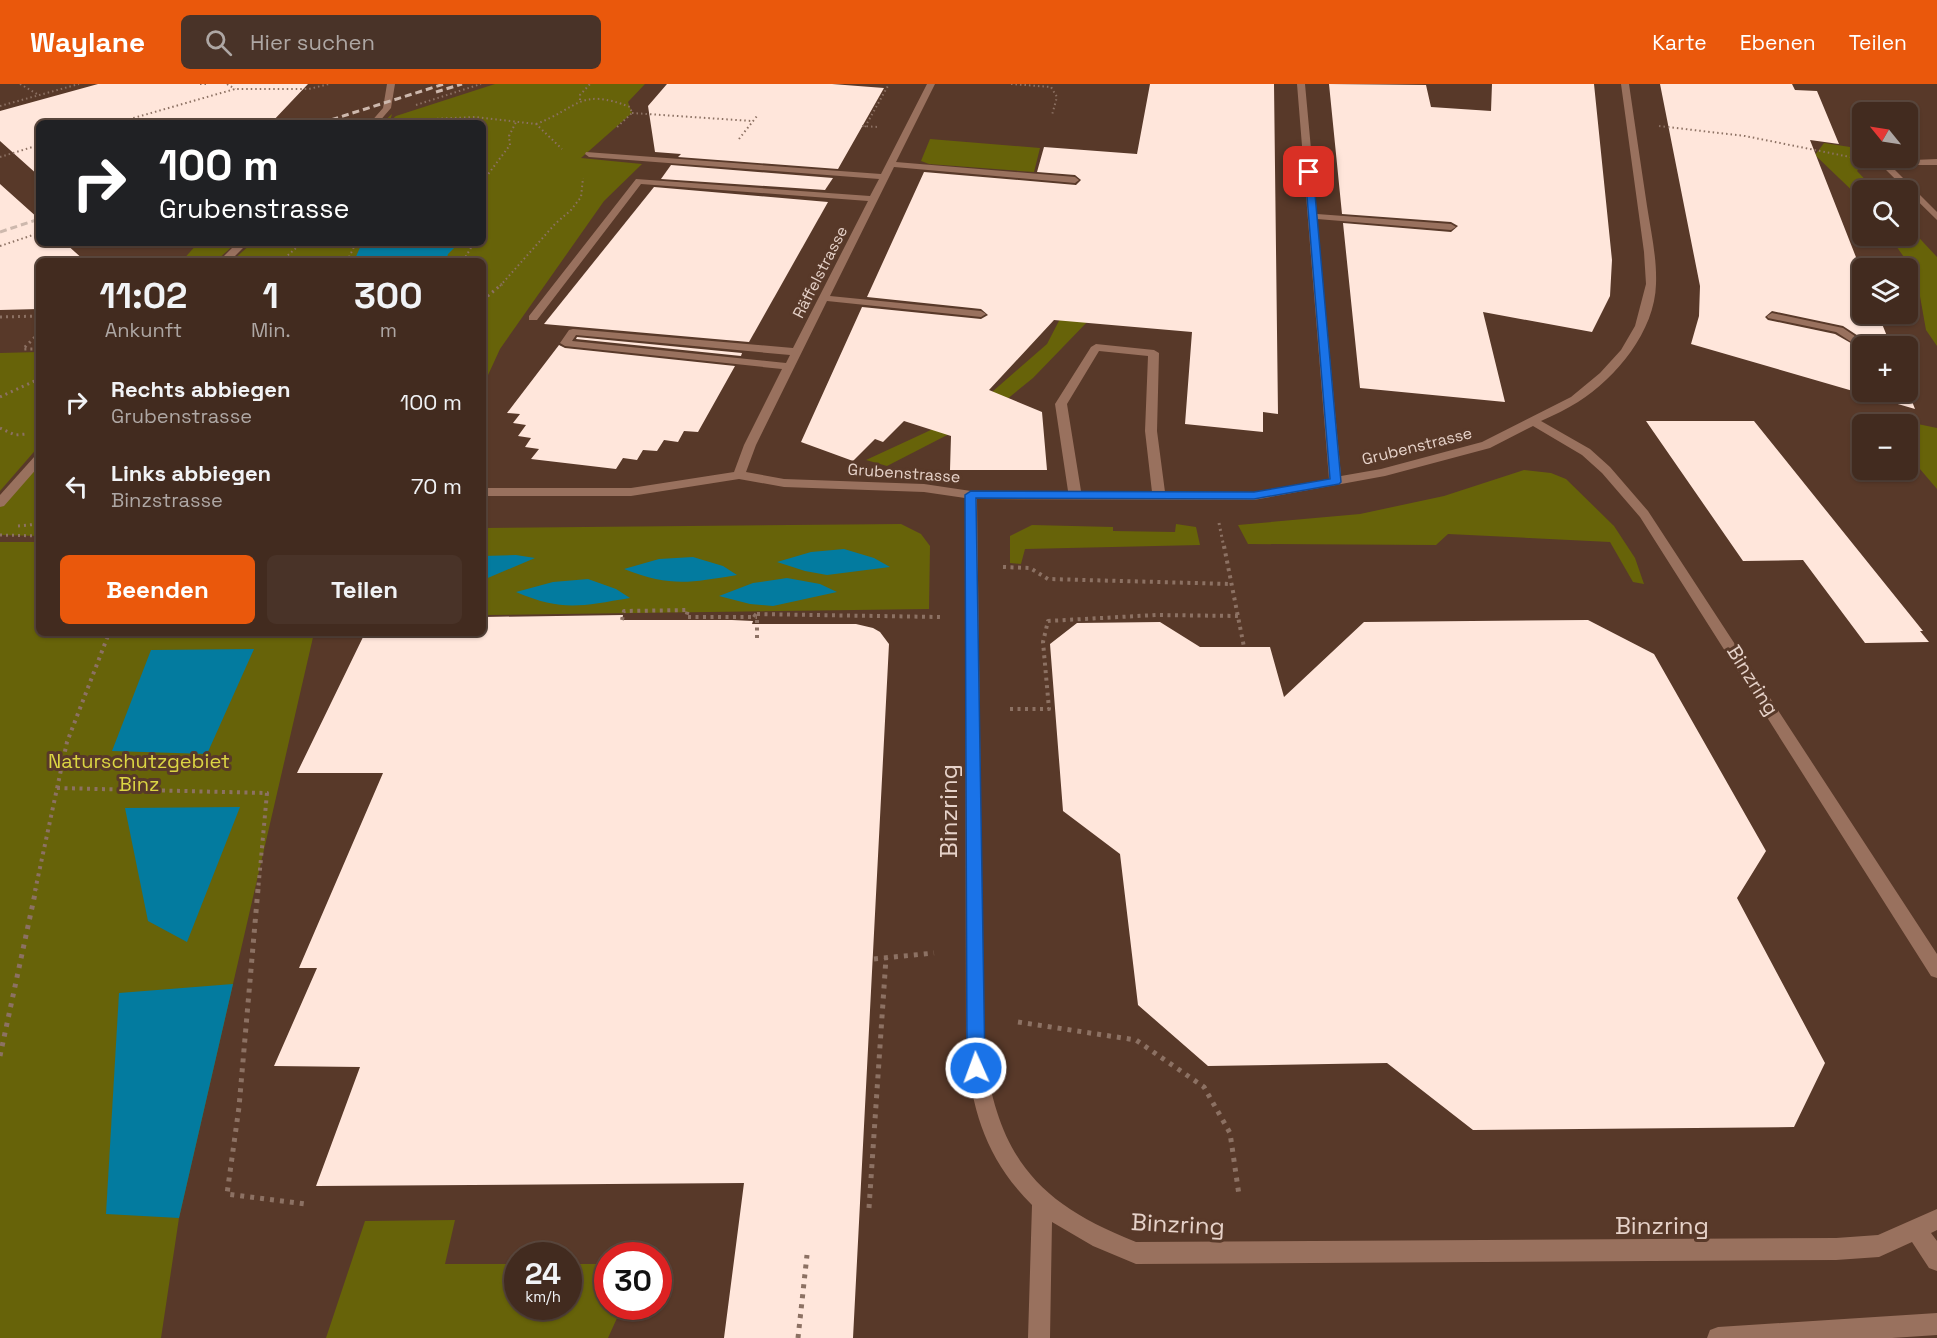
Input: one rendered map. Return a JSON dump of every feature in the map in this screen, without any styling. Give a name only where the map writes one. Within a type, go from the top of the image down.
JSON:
[{"type":"street","points":[[377,120],[387,108],[391,84]]},
{"type":"street","name":"Räffelstrasse","points":[[739,475],[750,444],[931,84]]},
{"type":"street","points":[[1301,84],[1335,482]]},
{"type":"street","name":"Grubenstrasse","points":[[486,492],[631,492],[739,475],[784,483],[924,488],[971,495],[1254,496],[1392,471],[1486,445],[1575,399],[1604,375],[1626,351],[1640,326],[1651,284],[1649,252],[1625,84]]},
{"type":"street","points":[[589,154],[885,177]]},
{"type":"street","points":[[1937,162],[1898,162],[1892,163],[1888,168],[1937,218]]},
{"type":"street","points":[[892,164],[1075,180]]},
{"type":"street","points":[[533,318],[639,181],[874,199]]},
{"type":"street","points":[[1313,216],[1450,227]]},
{"type":"street","points":[[227,258],[240,246]]},
{"type":"street","points":[[824,298],[981,314]]},
{"type":"street","points":[[1772,316],[1839,330],[1852,338]]},
{"type":"street","points":[[650,340],[655,327]]},
{"type":"street","points":[[790,367],[565,343],[574,330],[650,340],[796,352]]},
{"type":"street","points":[[1075,496],[1061,404],[1096,347],[1154,353],[1151,431],[1159,497]]},
{"type":"street","name":"Binzring","points":[[1534,422],[1586,452],[1606,470],[1644,514],[1937,970]]},
{"type":"street","points":[[0,503],[36,462]]},
{"type":"street","name":"Binzring","points":[[971,495],[977,1084],[985,1116],[999,1147],[1018,1176],[1042,1202],[1070,1224],[1102,1241],[1136,1253],[1836,1249],[1879,1246],[1937,1219]]},
{"type":"street","points":[[1039,1338],[1042,1202]]},
{"type":"street","points":[[1916,1229],[1937,1260]]},
{"type":"street","points":[[1718,1338],[1937,1324]]},
{"type":"path","points":[[20,84],[39,95]]},
{"type":"path","points":[[0,106],[78,84]]},
{"type":"path","points":[[200,84],[207,84]]},
{"type":"path","points":[[226,84],[235,89]]},
{"type":"path","points":[[285,89],[291,84]]},
{"type":"path","points":[[126,120],[235,89],[309,89],[329,84]]},
{"type":"path","points":[[381,116],[481,84]]},
{"type":"path","points":[[580,100],[580,95],[590,84]]},
{"type":"path","points":[[871,127],[863,127],[889,84]]},
{"type":"path","points":[[1011,84],[1051,85],[1057,97],[1052,115]]},
{"type":"path","points":[[404,118],[492,118],[536,124],[564,112],[580,100],[604,99],[630,107],[632,113]]},
{"type":"path","points":[[486,297],[510,277],[581,197],[583,167],[589,154],[632,113],[752,121]]},
{"type":"path","points":[[441,120],[447,118]]},
{"type":"path","points":[[486,177],[510,145],[509,136],[516,122]]},
{"type":"path","points":[[536,124],[540,131],[557,146],[565,150],[589,154]]},
{"type":"path","points":[[1650,125],[1756,138],[1852,157]]},
{"type":"path","points":[[0,157],[36,146]]},
{"type":"path","points":[[0,246],[36,234]]},
{"type":"path","points":[[284,258],[298,246]]},
{"type":"path","points":[[0,317],[36,316]]},
{"type":"path","points":[[36,336],[23,350],[36,350]]},
{"type":"path","points":[[0,397],[36,380]]},
{"type":"path","points":[[0,428],[15,435],[27,434]]},
{"type":"path","points":[[1218,519],[1244,647]]},
{"type":"path","points":[[0,536],[36,536]]},
{"type":"path","points":[[1004,567],[1030,568],[1048,579],[1231,584]]},
{"type":"path","points":[[622,620],[624,611],[688,610],[686,617],[758,617]]},
{"type":"path","points":[[758,617],[753,614],[940,617]]},
{"type":"path","points":[[1010,709],[1049,710],[1043,642],[1048,621],[1156,615],[1238,616]]},
{"type":"path","points":[[757,638],[758,617]]},
{"type":"path","points":[[0,1056],[67,742],[108,636]]},
{"type":"path","points":[[57,788],[267,793],[239,1107],[227,1194],[305,1204]]},
{"type":"path","points":[[874,959],[934,953]]},
{"type":"path","points":[[869,1208],[886,958]]},
{"type":"path","points":[[1018,1022],[1136,1040],[1204,1088],[1230,1133],[1239,1195]]},
{"type":"path","points":[[798,1338],[807,1256]]},
{"type":"green space","points":[[495,84],[645,84],[628,102],[632,113],[581,158],[642,164],[604,201],[500,349],[486,379],[486,258],[235,258],[249,246],[486,246],[486,120],[391,120],[396,116]]},
{"type":"green space","points":[[930,139],[1040,148],[1034,172],[929,164],[921,161]]},
{"type":"green space","points":[[1824,143],[1852,147],[1852,168],[1859,168],[1857,171],[1866,180],[1852,180],[1852,190],[1815,155]]},
{"type":"green space","points":[[1918,237],[1937,257],[1937,346],[1926,330],[1918,285],[1918,258],[1905,258],[1896,246],[1918,246]]},
{"type":"green space","points":[[195,246],[233,246],[219,258],[185,258]]},
{"type":"green space","points":[[1062,315],[1091,318],[1033,378],[990,413],[887,466],[866,460],[933,429],[984,399],[1047,344]]},
{"type":"green space","points":[[36,352],[36,449],[0,491],[0,353]]},
{"type":"green space","points":[[1918,424],[1937,428],[1937,489],[1918,467]]},
{"type":"green space","points":[[36,467],[36,536],[0,535],[0,507]]},
{"type":"green space","points":[[1524,470],[1551,473],[1566,479],[1614,526],[1635,558],[1644,584],[1633,582],[1610,542],[1448,534],[1436,545],[1248,544],[1238,525],[1360,514],[1444,496]]},
{"type":"green space","points":[[901,524],[921,534],[930,546],[929,609],[486,615],[486,528]]},
{"type":"green space","points":[[1176,524],[1196,527],[1200,545],[1025,549],[1021,564],[1010,563],[1010,536],[1032,525],[1113,527],[1113,531],[1175,532]]},
{"type":"green space","name":"Naturschutzgebiet Binz","points":[[0,542],[36,542],[36,636],[313,636],[179,1218],[161,1338],[0,1338]]},
{"type":"green space","points":[[455,1220],[445,1264],[504,1264],[504,1320],[582,1320],[582,1264],[594,1264],[594,1320],[616,1320],[608,1338],[326,1338],[365,1221]]},
{"type":"water","points":[[361,246],[456,246],[447,258],[355,258]]},
{"type":"water","points":[[844,549],[874,558],[890,567],[827,575],[777,562],[811,552]]},
{"type":"water","points":[[516,555],[535,558],[486,579],[486,556]]},
{"type":"water","points":[[693,557],[723,566],[737,575],[680,582],[655,579],[624,569],[659,559]]},
{"type":"water","points":[[787,578],[820,584],[837,592],[773,606],[750,604],[719,596],[753,583]]},
{"type":"water","points":[[588,579],[616,589],[630,598],[572,606],[547,602],[516,592],[553,582]]},
{"type":"water","points":[[254,649],[207,754],[112,751],[151,650]]},
{"type":"water","points":[[240,807],[187,942],[148,921],[125,808]]},
{"type":"water","points":[[233,984],[179,1218],[106,1214],[119,993]]},
{"type":"building","points":[[98,84],[308,84],[274,120],[36,120],[36,173],[0,141],[0,111]]},
{"type":"building","points":[[667,84],[832,84],[884,88],[838,169],[678,157],[681,154],[655,152],[648,106]]},
{"type":"building","points":[[1150,84],[1274,84],[1278,414],[1263,412],[1263,432],[1185,424],[1192,332],[1054,320],[989,390],[1042,412],[1047,470],[950,470],[951,436],[904,421],[883,442],[875,439],[853,461],[801,442],[862,307],[981,319],[988,315],[981,309],[867,297],[924,172],[1076,185],[1081,180],[1075,175],[1037,172],[1044,147],[1137,154]]},
{"type":"building","points":[[1329,84],[1426,85],[1431,107],[1491,111],[1492,84],[1594,84],[1612,260],[1610,296],[1592,332],[1483,312],[1505,402],[1360,388],[1343,223],[1451,232],[1458,226],[1451,222],[1342,214]]},
{"type":"building","points":[[1660,84],[1792,84],[1795,90],[1817,91],[1839,144],[1810,140],[1856,258],[1852,258],[1852,324],[1882,324],[1887,336],[1858,336],[1843,326],[1772,311],[1765,317],[1768,320],[1835,334],[1852,344],[1852,391],[1691,344],[1699,316],[1700,286]]},
{"type":"building","points":[[671,165],[833,178],[825,190],[661,179]]},
{"type":"building","points":[[0,184],[36,216],[36,246],[68,246],[82,258],[36,258],[36,309],[0,310]]},
{"type":"building","points":[[654,187],[828,202],[749,342],[544,324]]},
{"type":"building","points":[[577,337],[742,353],[741,356],[576,339]]},
{"type":"building","points":[[559,345],[565,348],[735,366],[698,432],[684,431],[678,442],[664,440],[657,451],[643,450],[637,460],[623,458],[616,469],[531,459],[539,449],[525,447],[531,438],[518,436],[526,425],[513,423],[520,414],[507,413]]},
{"type":"building","points":[[1891,402],[1912,402],[1915,409]]},
{"type":"building","points":[[1646,421],[1754,421],[1923,631],[1920,631],[1929,642],[1865,643],[1803,560],[1743,561]]},
{"type":"building","points":[[623,615],[622,620],[732,620],[753,621],[752,624],[856,624],[880,632],[889,644],[853,1338],[724,1338],[744,1183],[316,1186],[360,1067],[274,1066],[317,968],[299,968],[383,773],[297,773],[364,636],[486,636],[486,617]]},
{"type":"building","points":[[1588,620],[1654,654],[1766,851],[1737,898],[1825,1063],[1794,1127],[1473,1130],[1387,1063],[1208,1066],[1138,1005],[1120,854],[1063,811],[1050,644],[1077,623],[1160,622],[1200,647],[1270,647],[1284,697],[1364,622]]},
{"type":"railway","points":[[330,120],[444,84]]},
{"type":"railway","points":[[436,92],[462,84]]},
{"type":"railway","points":[[0,232],[36,220]]},
{"type":"route","points":[[976,1068],[971,495],[1254,496],[1335,482],[1309,172]]}]
